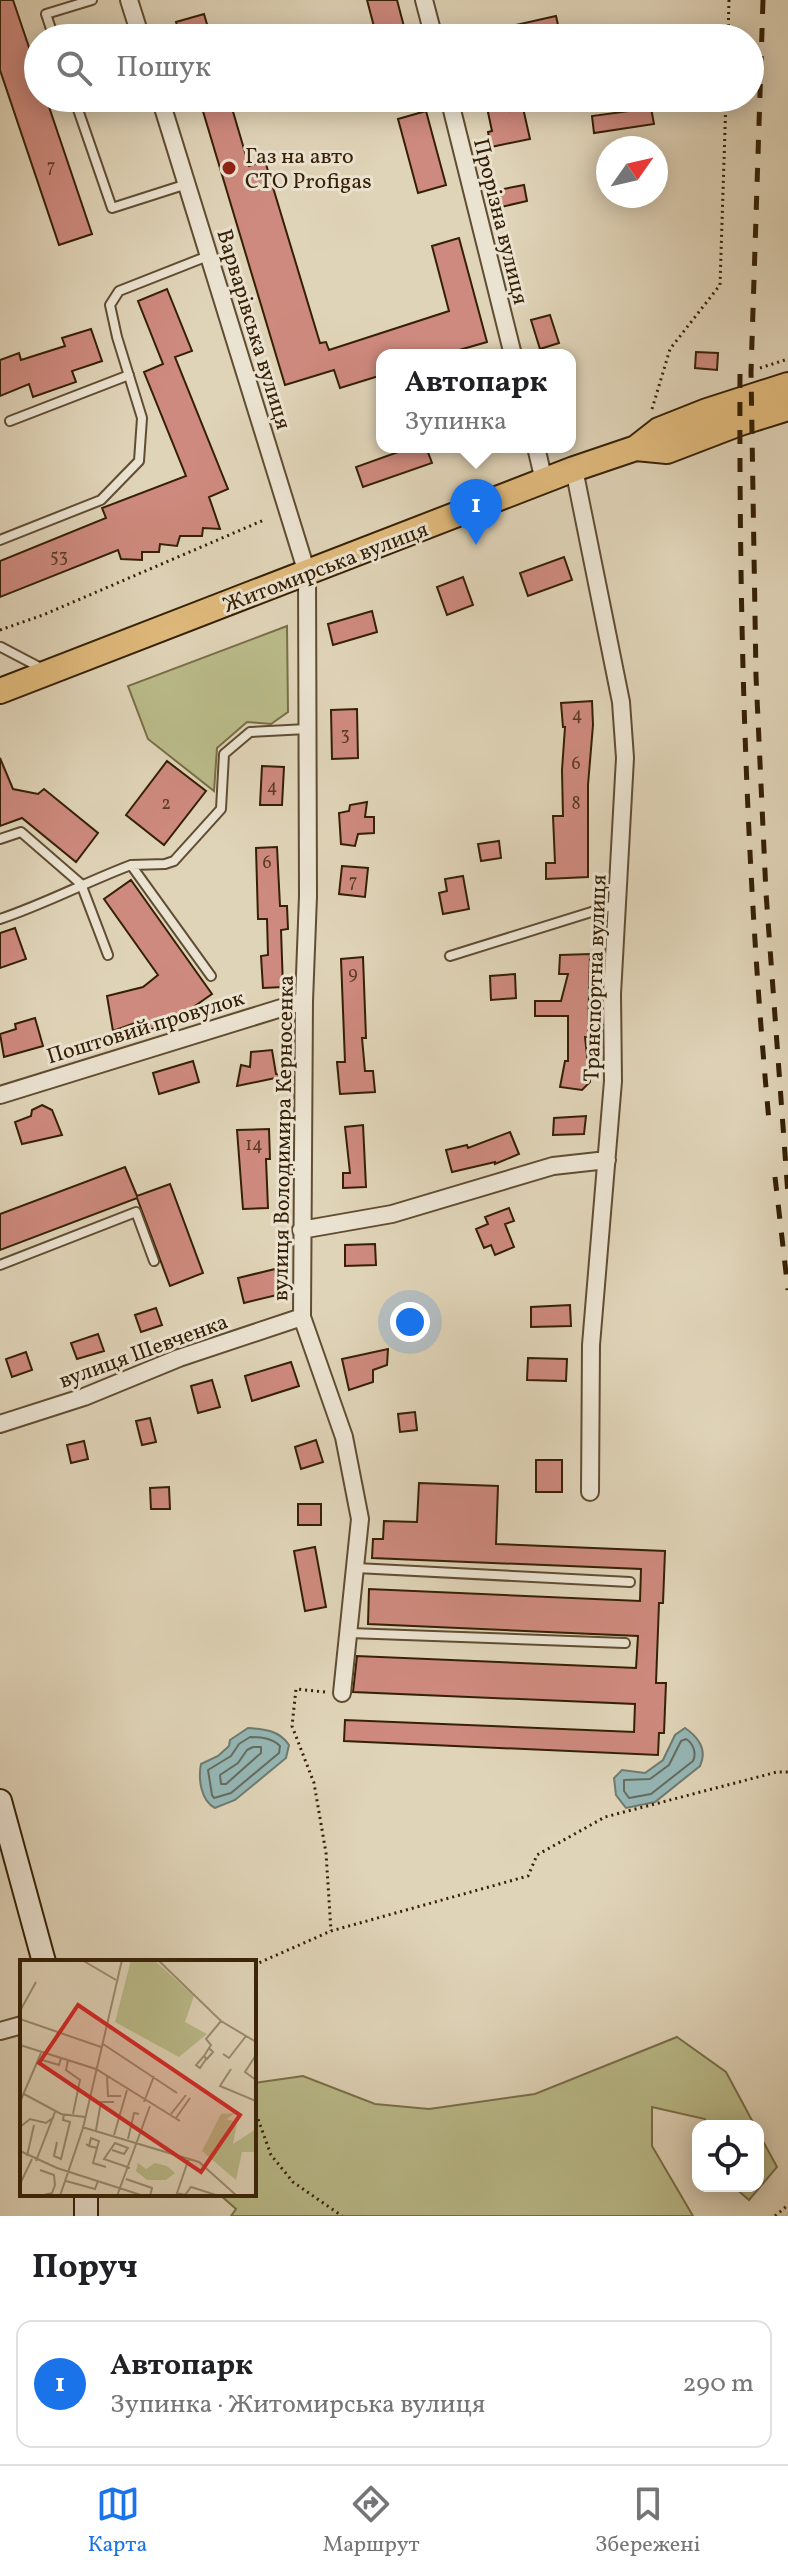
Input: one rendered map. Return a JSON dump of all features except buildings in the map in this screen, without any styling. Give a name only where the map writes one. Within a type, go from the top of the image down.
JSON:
[{"type":"main road","points":[[636,448],[659,430],[788,385]]},
{"type":"main road","name":"Житомирська вулиця","points":[[0,691],[574,469],[636,448],[667,451],[788,408]]},
{"type":"main road","points":[[0,1801],[43,1960]]},
{"type":"street","points":[[129,0],[137,24]]},
{"type":"street","points":[[424,0],[430,24]]},
{"type":"street","name":"Варварівська вулиця","points":[[164,112],[307,573]]},
{"type":"street","name":"Прорізна вулиця","points":[[452,112],[512,349]]},
{"type":"street","points":[[537,453],[544,481]]},
{"type":"street","name":"Транспортна вулиця","points":[[574,469],[621,702],[625,758],[612,994],[613,1081],[591,1345],[590,1492]]},
{"type":"street","name":"вулиця Володимира Керносенка","points":[[307,573],[308,896],[304,1001],[302,1317],[344,1437],[360,1519],[342,1693]]},
{"type":"street","name":"Поштовий провулок","points":[[0,1095],[304,1001]]},
{"type":"street","points":[[301,1230],[392,1214],[553,1166],[607,1160]]},
{"type":"street","name":"вулиця Шевченка","points":[[0,1424],[84,1397],[179,1358],[302,1317]]},
{"type":"street","points":[[0,2031],[20,2026]]},
{"type":"lane","points":[[49,24],[46,14],[92,0]]},
{"type":"lane","points":[[79,112],[112,208],[187,184]]},
{"type":"lane","points":[[0,540],[101,500],[139,461],[142,418],[110,305],[119,291],[208,256]]},
{"type":"lane","points":[[10,421],[129,375]]},
{"type":"lane","points":[[1,647],[49,672]]},
{"type":"lane","points":[[0,919],[44,904],[81,884],[131,865],[174,861],[221,809],[224,754],[250,732],[308,729]]},
{"type":"lane","points":[[0,839],[21,832],[81,884],[108,955]]},
{"type":"lane","points":[[131,865],[211,976]]},
{"type":"lane","points":[[450,956],[617,904]]},
{"type":"lane","points":[[0,1265],[136,1212],[154,1261]]},
{"type":"lane","points":[[356,1568],[630,1582]]},
{"type":"lane","points":[[349,1633],[625,1643]]},
{"type":"path","points":[[728,24],[729,0]]},
{"type":"path","points":[[652,409],[670,349],[720,285],[726,112]]},
{"type":"path","points":[[760,368],[788,359]]},
{"type":"path","points":[[0,630],[43,615],[264,520]]},
{"type":"path","points":[[331,1931],[326,1853],[314,1783],[292,1726],[296,1689],[342,1693]]},
{"type":"path","points":[[256,1964],[331,1931],[528,1876],[537,1855],[605,1817],[777,1772],[788,1772]]},
{"type":"path","points":[[256,2114],[271,2155],[293,2182],[342,2216]]},
{"type":"path","points":[[775,2216],[788,2205]]},
{"type":"green space","points":[[287,626],[288,712],[271,724],[247,722],[217,748],[214,791],[148,739],[128,686]]},
{"type":"green space","points":[[677,2037],[726,2072],[752,2120],[705,2120],[652,2107],[652,2146],[693,2216],[231,2216],[236,2209],[221,2196],[256,2196],[256,2083],[303,2076],[375,2104],[429,2109],[535,2094]]},
{"type":"green space","points":[[764,2143],[777,2167],[764,2182]]},
{"type":"green space","points":[[740,2192],[756,2192],[749,2200]]},
{"type":"water","points":[[248,1728],[281,1736],[289,1745],[286,1758],[235,1800],[215,1808],[206,1800],[202,1789],[201,1764],[218,1756],[229,1746],[230,1740]]},
{"type":"water","points":[[685,1728],[694,1735],[702,1749],[700,1766],[655,1802],[626,1808],[616,1795],[614,1778],[622,1770],[645,1773],[663,1760],[675,1735]]},
{"type":"railway","points":[[762,24],[763,0]]},
{"type":"railway","points":[[759,112],[751,372],[756,676],[766,893],[788,1195]]},
{"type":"railway","points":[[740,374],[741,561],[749,841],[769,1121]]},
{"type":"railway","points":[[775,1177],[788,1290]]},
{"type":"place","name":"Газ на авто СТО Profigas","points":[[229,168]]},
{"type":"place","name":"Автопарк","points":[[476,545]]}]
